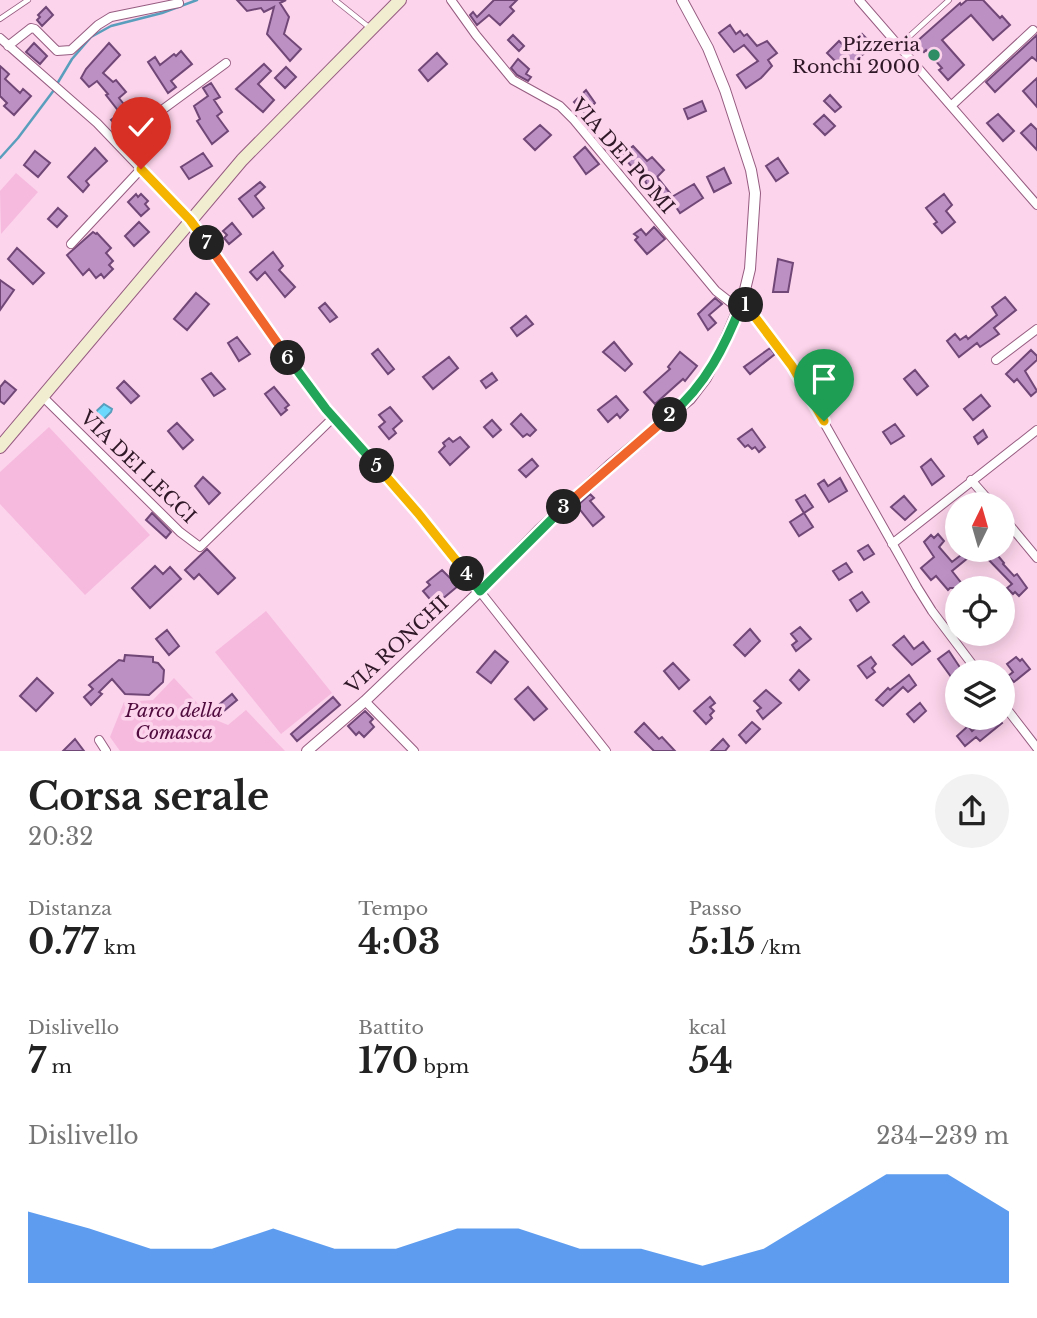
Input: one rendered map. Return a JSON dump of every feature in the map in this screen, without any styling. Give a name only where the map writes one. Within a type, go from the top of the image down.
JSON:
[{"type":"main road","points":[[0,447],[242,160],[400,0]]},
{"type":"street","name":"VIA DEI POMI","points":[[451,0],[513,80],[560,106],[574,120],[716,291],[740,306],[749,307],[792,366],[932,611],[969,660]]},
{"type":"street","name":"VIA RONCHI","points":[[307,751],[365,701],[480,591],[539,530],[610,465],[690,399],[706,378],[740,306],[750,269],[755,193],[751,170],[725,90],[708,48],[682,0]]},
{"type":"street","points":[[859,0],[1036,201]]},
{"type":"street","points":[[9,46],[31,28],[57,51],[71,50],[97,24],[111,17],[178,4]]},
{"type":"street","points":[[951,106],[1033,30]]},
{"type":"street","points":[[0,38],[97,123],[190,220],[264,325],[334,417],[418,513],[606,751]]},
{"type":"street","points":[[117,143],[226,63]]},
{"type":"street","points":[[71,244],[141,169]]},
{"type":"street","points":[[996,360],[1037,329]]},
{"type":"street","name":"VIA DEI LECCI","points":[[43,397],[180,532],[200,547],[334,417]]},
{"type":"street","points":[[892,544],[1037,430]]},
{"type":"street","points":[[971,480],[982,492]]},
{"type":"street","points":[[1015,531],[1037,558]]},
{"type":"street","points":[[365,701],[414,751]]},
{"type":"street","points":[[1015,720],[1037,748]]},
{"type":"street","points":[[99,740],[106,751]]},
{"type":"lane","points":[[0,19],[28,0]]},
{"type":"lane","points":[[335,0],[370,29]]},
{"type":"lane","points":[[899,46],[949,0]]},
{"type":"green space","points":[[16,173],[38,192],[1,234],[0,191]]},
{"type":"green space","points":[[49,427],[150,535],[85,595],[0,504],[0,472]]},
{"type":"green space","points":[[266,611],[332,693],[281,734],[215,652]]},
{"type":"green space","name":"Parco della Comasca","points":[[174,678],[211,718],[228,725],[246,710],[285,751],[120,751],[110,737],[124,702],[153,700]]},
{"type":"water","points":[[104,404],[112,409],[97,426],[89,418]]},
{"type":"building","points":[[237,0],[286,0],[280,3],[289,17],[284,34],[301,49],[290,61],[267,34],[274,7],[264,12],[261,8],[247,11]]},
{"type":"building","points":[[494,0],[517,0],[510,7],[514,11],[500,25],[489,15],[477,25],[470,15],[473,12],[477,17]]},
{"type":"building","points":[[967,0],[983,0],[1010,25],[993,40],[971,15],[942,40],[964,65],[948,80],[939,70],[942,68],[926,50],[924,52],[915,43],[960,3],[961,5]]},
{"type":"building","points":[[46,7],[53,15],[42,26],[37,20],[40,17],[38,15]]},
{"type":"building","points":[[730,25],[736,34],[740,31],[744,36],[747,34],[757,46],[767,41],[777,53],[768,60],[772,66],[746,88],[737,75],[758,61],[744,45],[734,52],[719,33]]},
{"type":"building","points":[[862,34],[873,45],[845,71],[827,53],[839,41],[847,49]]},
{"type":"building","points":[[513,35],[524,46],[519,51],[508,40]]},
{"type":"building","points":[[1037,35],[1037,61],[1032,57],[995,92],[986,82]]},
{"type":"building","points":[[34,43],[47,56],[40,64],[26,52]]},
{"type":"building","points":[[109,43],[120,55],[103,73],[113,82],[116,80],[126,92],[119,98],[134,117],[119,129],[111,120],[120,113],[106,95],[108,94],[97,81],[89,87],[81,78]]},
{"type":"building","points":[[181,51],[192,64],[171,81],[176,87],[168,93],[148,62],[155,57],[160,65]]},
{"type":"building","points":[[437,53],[447,64],[428,81],[419,70]]},
{"type":"building","points":[[518,59],[529,69],[526,74],[531,77],[528,81],[511,68]]},
{"type":"building","points":[[264,64],[271,71],[258,84],[274,100],[263,112],[236,89]]},
{"type":"building","points":[[0,66],[9,74],[5,79],[20,93],[23,89],[31,96],[14,115],[4,106],[7,103],[0,96]]},
{"type":"building","points":[[286,67],[296,77],[285,88],[275,78]]},
{"type":"building","points":[[1037,78],[1037,107],[1023,91]]},
{"type":"building","points":[[211,83],[220,97],[214,100],[222,112],[217,116],[228,131],[212,144],[197,121],[200,119],[194,106],[208,96],[203,88]]},
{"type":"building","points":[[586,90],[595,103],[585,113],[574,102]]},
{"type":"building","points":[[830,95],[841,107],[835,112],[824,101]]},
{"type":"building","points":[[702,101],[706,111],[688,119],[684,109]]},
{"type":"building","points":[[998,114],[1014,131],[1003,141],[987,123]]},
{"type":"building","points":[[824,115],[835,126],[825,135],[814,124]]},
{"type":"building","points":[[1031,124],[1037,130],[1037,150],[1021,133]]},
{"type":"building","points":[[540,125],[551,135],[535,150],[524,139]]},
{"type":"building","points":[[633,146],[647,161],[652,157],[664,170],[657,177],[670,193],[660,200],[650,190],[635,164],[632,167],[622,155]]},
{"type":"building","points":[[585,147],[599,164],[586,174],[574,157]]},
{"type":"building","points":[[95,148],[107,161],[86,181],[89,185],[83,192],[68,177]]},
{"type":"building","points":[[35,151],[50,163],[38,177],[24,165]]},
{"type":"building","points":[[203,153],[212,166],[189,179],[181,167]]},
{"type":"building","points":[[778,158],[788,173],[776,181],[766,166]]},
{"type":"building","points":[[724,168],[731,183],[714,192],[707,177]]},
{"type":"building","points":[[260,182],[265,187],[255,196],[264,208],[253,217],[239,199]]},
{"type":"building","points":[[694,184],[703,198],[680,213],[670,198]]},
{"type":"building","points":[[136,194],[138,197],[141,194],[148,201],[145,204],[149,209],[141,216],[128,202]]},
{"type":"building","points":[[944,194],[952,205],[946,211],[955,222],[942,233],[926,208]]},
{"type":"building","points":[[58,208],[67,216],[57,227],[48,219]]},
{"type":"building","points":[[139,222],[149,232],[134,246],[125,236]]},
{"type":"building","points":[[232,223],[241,234],[229,244],[223,231]]},
{"type":"building","points":[[654,227],[665,239],[647,254],[635,240],[638,237],[634,234],[641,229],[646,235]]},
{"type":"building","points":[[93,232],[111,248],[106,253],[113,261],[109,265],[113,269],[104,278],[101,274],[96,278],[89,269],[83,275],[67,255]]},
{"type":"building","points":[[17,248],[44,273],[33,284],[8,259]]},
{"type":"building","points":[[273,252],[283,266],[279,270],[295,287],[285,297],[265,272],[257,280],[250,272]]},
{"type":"building","points":[[778,259],[793,263],[788,292],[773,292]]},
{"type":"building","points":[[0,280],[14,290],[0,310]]},
{"type":"building","points":[[196,293],[209,304],[187,330],[174,319]]},
{"type":"building","points":[[1005,297],[1016,310],[994,328],[999,334],[980,347],[977,343],[959,357],[947,341],[955,334],[960,340],[966,336],[968,339],[997,315],[992,307]]},
{"type":"building","points":[[715,298],[722,304],[709,315],[716,323],[708,330],[698,314]]},
{"type":"building","points":[[325,303],[337,317],[330,322],[319,308]]},
{"type":"building","points":[[526,316],[533,324],[517,336],[511,328]]},
{"type":"building","points":[[237,337],[250,354],[239,361],[228,343]]},
{"type":"building","points":[[614,342],[632,364],[625,371],[603,352]]},
{"type":"building","points":[[770,348],[775,354],[750,374],[744,367]]},
{"type":"building","points":[[378,349],[394,369],[388,374],[372,354]]},
{"type":"building","points":[[1031,350],[1037,360],[1025,371],[1037,391],[1031,396],[1017,379],[1014,382],[1006,374]]},
{"type":"building","points":[[680,352],[697,366],[685,381],[683,379],[655,404],[644,392],[670,369],[668,367]]},
{"type":"building","points":[[830,353],[849,375],[837,387],[817,361]]},
{"type":"building","points":[[449,357],[458,368],[433,389],[423,377]]},
{"type":"building","points":[[915,370],[928,386],[917,395],[904,379]]},
{"type":"building","points":[[211,373],[225,389],[214,396],[202,379]]},
{"type":"building","points":[[492,373],[497,380],[486,388],[481,381]]},
{"type":"building","points":[[5,381],[16,390],[4,404],[0,401],[0,387]]},
{"type":"building","points":[[124,381],[139,396],[131,403],[117,388]]},
{"type":"building","points":[[274,387],[289,405],[281,415],[265,394]]},
{"type":"building","points":[[981,395],[990,406],[973,420],[964,409]]},
{"type":"building","points":[[616,396],[628,410],[620,418],[617,414],[608,422],[598,410]]},
{"type":"building","points":[[390,407],[402,421],[393,429],[396,433],[389,439],[379,427],[385,422],[379,415]]},
{"type":"building","points":[[521,414],[536,430],[530,436],[527,434],[523,437],[511,424]]},
{"type":"building","points":[[492,420],[501,430],[493,437],[484,427]]},
{"type":"building","points":[[177,423],[193,440],[183,449],[168,431]]},
{"type":"building","points":[[895,424],[904,436],[891,444],[883,432]]},
{"type":"building","points":[[752,429],[765,447],[759,452],[755,447],[745,447],[738,439]]},
{"type":"building","points":[[983,430],[987,437],[978,444],[974,437]]},
{"type":"building","points":[[460,437],[469,447],[450,465],[439,452],[449,438],[453,442]]},
{"type":"building","points":[[532,459],[538,466],[526,477],[519,470]]},
{"type":"building","points":[[931,459],[944,476],[932,485],[921,467]]},
{"type":"building","points":[[203,477],[220,493],[209,504],[195,486]]},
{"type":"building","points":[[840,478],[847,491],[829,502],[818,484],[824,480],[828,486]]},
{"type":"building","points":[[590,494],[594,498],[590,501],[604,517],[593,526],[577,506]]},
{"type":"building","points":[[805,495],[813,507],[804,513],[796,500]]},
{"type":"building","points":[[904,496],[916,510],[905,520],[891,507]]},
{"type":"building","points":[[152,513],[171,532],[166,538],[146,520]]},
{"type":"building","points":[[804,513],[813,527],[799,536],[790,522]]},
{"type":"building","points":[[938,534],[944,541],[939,547],[945,554],[945,562],[963,562],[952,571],[956,576],[945,576],[945,586],[936,576],[931,580],[921,568],[934,557],[924,542],[931,535],[934,538]]},
{"type":"building","points":[[868,545],[874,554],[864,560],[858,551]]},
{"type":"building","points":[[207,549],[235,578],[218,594],[199,574],[194,579],[185,570]]},
{"type":"building","points":[[991,562],[1003,562],[1014,576],[1004,576]]},
{"type":"building","points":[[846,563],[852,572],[839,580],[833,571]]},
{"type":"building","points":[[155,566],[163,574],[170,567],[181,579],[150,608],[132,588]]},
{"type":"building","points":[[442,570],[458,586],[435,605],[423,591],[430,585],[427,582]]},
{"type":"building","points":[[1017,574],[1027,588],[1019,596],[1015,592],[1014,576]]},
{"type":"building","points":[[862,592],[869,602],[857,611],[850,600]]},
{"type":"building","points":[[800,627],[811,639],[796,651],[792,645],[797,641],[791,634]]},
{"type":"building","points":[[750,629],[760,641],[745,656],[734,645]]},
{"type":"building","points":[[167,630],[179,646],[169,655],[156,639]]},
{"type":"building","points":[[904,636],[914,649],[923,642],[930,651],[912,665],[893,645]]},
{"type":"building","points":[[495,651],[508,662],[491,683],[477,672]]},
{"type":"building","points":[[949,651],[955,660],[945,660],[945,669],[938,659]]},
{"type":"building","points":[[125,655],[153,657],[153,662],[158,663],[164,670],[163,682],[149,695],[125,694],[112,679],[91,705],[84,697],[93,689],[89,685],[119,660],[124,661]]},
{"type":"building","points":[[871,657],[876,664],[872,668],[875,672],[867,678],[858,666]]},
{"type":"building","points":[[1016,657],[1020,661],[1022,659],[1030,669],[1015,681],[1015,660],[1012,660]]},
{"type":"building","points":[[673,663],[689,680],[679,689],[664,671]]},
{"type":"building","points":[[799,670],[809,680],[799,690],[790,680]]},
{"type":"building","points":[[909,675],[916,685],[908,692],[903,687],[883,706],[876,700],[888,688],[890,690]]},
{"type":"building","points":[[37,678],[53,693],[36,711],[20,696]]},
{"type":"building","points":[[528,687],[547,709],[534,720],[515,699]]},
{"type":"building","points":[[766,690],[781,703],[763,719],[757,711],[761,708],[754,701]]},
{"type":"building","points":[[232,694],[237,700],[219,715],[214,709]]},
{"type":"building","points":[[333,697],[340,705],[297,741],[291,734]]},
{"type":"building","points":[[710,697],[715,703],[710,707],[714,711],[706,724],[694,711]]},
{"type":"building","points":[[920,703],[926,711],[914,722],[907,714]]},
{"type":"building","points":[[365,711],[373,719],[370,722],[374,727],[364,737],[359,732],[356,735],[348,726]]},
{"type":"building","points":[[752,722],[760,729],[746,743],[739,735]]},
{"type":"building","points":[[644,723],[675,751],[654,751],[635,732]]},
{"type":"building","points":[[964,730],[993,730],[980,741],[976,737],[965,746],[957,736]]},
{"type":"building","points":[[75,739],[84,751],[63,751]]},
{"type":"building","points":[[723,739],[729,746],[725,751],[711,751]]},
{"type":"waterway","points":[[57,84],[72,59],[91,37],[111,26],[162,13],[197,0]]},
{"type":"waterway","points":[[0,158],[54,90]]},
{"type":"place","name":"Pizzeria Ronchi 2000","points":[[934,55]]},
{"type":"route","points":[[141,169],[190,220],[326,409],[418,513],[480,591],[539,530],[610,465],[690,399],[706,378],[742,303],[749,307],[792,366],[824,421]]}]
